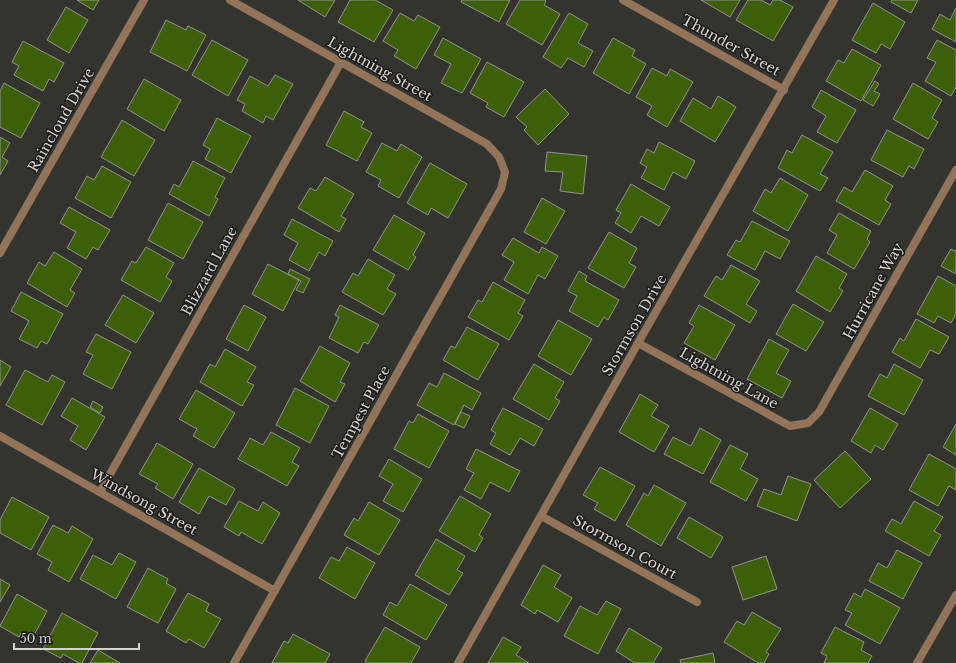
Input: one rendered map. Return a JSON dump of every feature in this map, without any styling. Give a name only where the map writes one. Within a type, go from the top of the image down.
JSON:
[{"type":"street","name":"Raincloud Drive","points":[[0,253],[144,0]]},
{"type":"street","name":"Lightning Street","points":[[230,0],[487,144],[499,157],[505,172]]},
{"type":"street","name":"Thunder Street","points":[[623,0],[784,90]]},
{"type":"street","name":"Stormson Drive","points":[[458,663],[638,343],[784,90],[834,0]]},
{"type":"street","name":"Blizzard Lane","points":[[100,492],[341,62]]},
{"type":"street","name":"Hurricane Way","points":[[808,423],[819,412],[956,170]]},
{"type":"street","name":"Tempest Place","points":[[234,663],[501,189],[505,172]]},
{"type":"street","name":"Lightning Lane","points":[[638,343],[790,426],[808,423]]},
{"type":"street","name":"Windsong Street","points":[[0,436],[275,591]]},
{"type":"street","name":"Stormson Court","points":[[542,516],[697,602]]},
{"type":"street","points":[[917,663],[956,595]]},
{"type":"building","points":[[77,0],[99,0],[93,10]]},
{"type":"building","points":[[298,0],[335,0],[325,17]]},
{"type":"building","points":[[350,0],[375,0],[393,10],[374,42],[338,22]]},
{"type":"building","points":[[462,0],[510,0],[499,22],[461,2]]},
{"type":"building","points":[[520,0],[544,0],[546,1],[544,5],[560,14],[542,45],[506,24]]},
{"type":"building","points":[[701,0],[740,0],[730,17]]},
{"type":"building","points":[[748,0],[761,0],[770,5],[773,0],[780,0],[793,7],[773,41],[736,20]]},
{"type":"building","points":[[892,0],[918,0],[911,13],[891,2]]},
{"type":"building","points":[[873,3],[905,22],[890,49],[881,44],[876,53],[852,40]]},
{"type":"building","points":[[66,7],[88,20],[69,53],[47,40]]},
{"type":"building","points":[[956,8],[956,42],[932,29],[940,14],[950,20]]},
{"type":"building","points":[[400,13],[414,21],[418,15],[440,27],[416,69],[394,56],[398,50],[383,41]]},
{"type":"building","points":[[569,13],[588,24],[578,43],[593,51],[584,67],[568,58],[561,68],[543,57]]},
{"type":"building","points":[[166,20],[186,30],[188,26],[206,35],[187,71],[150,52]]},
{"type":"building","points":[[443,38],[481,59],[462,93],[441,83],[451,64],[434,55]]},
{"type":"building","points":[[613,38],[635,50],[632,56],[646,64],[629,94],[593,73]]},
{"type":"building","points":[[212,40],[248,60],[228,96],[192,75]]},
{"type":"building","points":[[937,40],[956,50],[956,87],[951,96],[925,81],[936,62],[927,58]]},
{"type":"building","points":[[23,41],[64,63],[54,82],[49,79],[43,91],[14,75],[19,66],[12,62]]},
{"type":"building","points":[[852,49],[881,65],[861,101],[826,81],[838,60],[844,63]]},
{"type":"building","points":[[487,62],[524,82],[504,117],[486,107],[488,103],[470,93]]},
{"type":"building","points":[[652,68],[667,76],[670,69],[693,82],[667,127],[647,115],[652,106],[636,97]]},
{"type":"building","points":[[275,75],[293,84],[273,120],[266,116],[263,123],[242,111],[245,104],[237,100],[250,76],[268,86]]},
{"type":"building","points":[[144,79],[181,100],[164,131],[127,109]]},
{"type":"building","points":[[875,81],[879,84],[874,91],[880,94],[873,106],[863,100]]},
{"type":"building","points":[[4,83],[40,103],[21,138],[0,127],[0,91]]},
{"type":"building","points":[[913,83],[942,100],[932,118],[938,122],[928,139],[893,119]]},
{"type":"building","points":[[545,89],[569,114],[538,145],[524,130],[527,127],[516,117]]},
{"type":"building","points":[[821,90],[856,110],[837,143],[817,132],[826,116],[812,107]]},
{"type":"building","points":[[718,96],[736,107],[715,142],[680,121],[693,98],[711,109]]},
{"type":"building","points":[[344,111],[364,122],[361,127],[372,133],[357,161],[326,145]]},
{"type":"building","points":[[217,118],[251,136],[231,173],[205,159],[210,149],[203,145]]},
{"type":"building","points":[[122,120],[155,140],[134,176],[101,157]]},
{"type":"building","points":[[887,130],[924,149],[914,169],[909,166],[903,177],[871,160]]},
{"type":"building","points":[[802,135],[833,152],[820,174],[828,178],[820,191],[778,168],[787,150],[792,153]]},
{"type":"building","points":[[0,137],[10,143],[2,157],[8,161],[0,175]]},
{"type":"building","points":[[659,142],[695,161],[686,179],[673,172],[664,190],[641,178],[647,167],[640,163],[647,149],[654,153]]},
{"type":"building","points":[[382,143],[397,151],[401,144],[422,157],[399,198],[378,186],[381,180],[366,172]]},
{"type":"building","points":[[547,152],[587,156],[583,194],[560,191],[563,172],[545,171]]},
{"type":"building","points":[[193,161],[225,178],[215,197],[218,199],[209,216],[169,194],[174,184],[179,187]]},
{"type":"building","points":[[430,163],[467,184],[448,218],[431,208],[428,215],[407,203]]},
{"type":"building","points":[[102,166],[131,182],[111,218],[75,198],[87,176],[94,180]]},
{"type":"building","points":[[865,170],[893,186],[885,200],[891,204],[879,225],[836,201],[844,187],[852,192]]},
{"type":"building","points":[[325,177],[354,194],[341,216],[346,219],[339,232],[298,208],[310,188],[316,191]]},
{"type":"building","points":[[780,178],[808,195],[788,231],[753,211],[765,189],[771,193]]},
{"type":"building","points":[[631,184],[670,207],[659,226],[641,216],[631,233],[615,223],[621,213],[616,210]]},
{"type":"building","points":[[542,198],[565,211],[546,244],[524,232]]},
{"type":"building","points":[[168,203],[203,222],[183,259],[148,240]]},
{"type":"building","points":[[69,207],[110,230],[98,250],[93,247],[86,259],[67,248],[76,232],[60,223]]},
{"type":"building","points":[[839,213],[871,231],[867,239],[870,242],[854,269],[827,253],[837,235],[829,230]]},
{"type":"building","points":[[394,215],[425,233],[413,255],[416,257],[408,270],[373,250]]},
{"type":"building","points":[[292,219],[333,241],[325,256],[319,252],[309,271],[289,260],[298,243],[284,235]]},
{"type":"building","points":[[752,221],[790,241],[780,259],[765,251],[755,270],[727,255],[736,240],[740,242]]},
{"type":"building","points":[[609,232],[637,248],[629,263],[636,267],[624,288],[588,268]]},
{"type":"building","points":[[513,238],[539,253],[542,247],[558,256],[545,279],[538,275],[528,294],[504,280],[514,262],[502,255]]},
{"type":"building","points":[[146,247],[174,263],[166,277],[172,281],[160,302],[121,280],[132,261],[136,263]]},
{"type":"building","points":[[951,249],[956,250],[956,274],[941,266]]},
{"type":"building","points":[[54,252],[82,269],[70,290],[75,293],[67,307],[27,283],[39,262],[45,266]]},
{"type":"building","points":[[816,256],[847,274],[839,288],[843,291],[830,312],[796,291]]},
{"type":"building","points":[[368,259],[395,275],[387,289],[396,294],[383,315],[342,292],[353,273],[358,276]]},
{"type":"building","points":[[268,264],[299,280],[283,311],[252,294]]},
{"type":"building","points":[[731,265],[760,281],[746,304],[757,311],[750,323],[704,296],[716,276],[722,280]]},
{"type":"building","points":[[290,269],[310,279],[303,293],[296,290],[301,281],[288,274]]},
{"type":"building","points":[[579,271],[587,276],[585,281],[619,300],[608,320],[604,317],[598,327],[569,311],[577,296],[568,291]]},
{"type":"building","points":[[938,276],[956,286],[956,314],[951,323],[938,316],[934,323],[917,314]]},
{"type":"building","points":[[493,282],[525,300],[518,313],[523,316],[509,340],[468,317],[478,300],[482,302]]},
{"type":"building","points":[[21,292],[63,314],[47,344],[41,341],[37,348],[19,339],[29,321],[11,311]]},
{"type":"building","points":[[123,295],[154,313],[136,343],[105,325]]},
{"type":"building","points":[[793,304],[824,322],[806,351],[776,334]]},
{"type":"building","points":[[244,305],[266,317],[248,351],[226,339]]},
{"type":"building","points":[[340,305],[379,325],[368,344],[364,342],[358,353],[329,338],[339,317],[335,315]]},
{"type":"building","points":[[699,305],[735,325],[715,360],[684,343],[694,326],[689,323]]},
{"type":"building","points":[[916,319],[949,337],[939,354],[930,350],[920,368],[892,352],[900,338],[904,341]]},
{"type":"building","points":[[558,320],[592,339],[571,375],[538,356]]},
{"type":"building","points":[[467,327],[499,344],[478,380],[443,360],[451,346],[455,348]]},
{"type":"building","points":[[96,334],[131,352],[112,389],[83,374],[93,355],[86,352]]},
{"type":"building","points":[[769,339],[789,350],[776,373],[791,381],[782,398],[747,379]]},
{"type":"building","points":[[320,346],[350,363],[340,382],[345,384],[335,402],[300,381]]},
{"type":"building","points":[[225,349],[256,367],[247,382],[254,385],[242,406],[200,382],[210,364],[215,367]]},
{"type":"building","points":[[0,360],[11,367],[0,386]]},
{"type":"building","points":[[534,364],[564,382],[555,398],[560,401],[549,420],[513,399]]},
{"type":"building","points":[[894,364],[923,380],[904,415],[868,396],[880,374],[887,378]]},
{"type":"building","points":[[25,370],[48,382],[52,375],[65,382],[42,425],[6,405]]},
{"type":"building","points":[[444,373],[481,393],[472,410],[464,405],[454,425],[417,405],[429,383],[437,387]]},
{"type":"building","points":[[295,388],[329,406],[310,443],[276,425]]},
{"type":"building","points":[[196,390],[235,413],[214,448],[193,436],[197,429],[179,419]]},
{"type":"building","points":[[640,394],[658,405],[651,416],[669,426],[654,452],[619,432]]},
{"type":"building","points":[[72,398],[105,417],[86,450],[70,440],[78,426],[61,416]]},
{"type":"building","points":[[93,401],[103,407],[100,413],[90,407]]},
{"type":"building","points":[[503,408],[543,429],[534,446],[520,438],[510,455],[490,444],[496,433],[491,430]]},
{"type":"building","points":[[870,408],[898,424],[883,450],[875,445],[871,453],[851,441]]},
{"type":"building","points":[[461,412],[470,416],[464,428],[455,424]]},
{"type":"building","points":[[418,414],[449,431],[429,468],[394,449],[409,421],[413,423]]},
{"type":"building","points":[[956,424],[956,455],[943,447]]},
{"type":"building","points":[[700,428],[721,440],[703,474],[664,454],[673,437],[691,446]]},
{"type":"building","points":[[271,432],[300,448],[292,462],[299,466],[287,486],[238,459],[250,438],[263,445]]},
{"type":"building","points":[[157,443],[193,464],[173,499],[155,488],[158,484],[139,474]]},
{"type":"building","points":[[730,445],[748,454],[740,469],[758,479],[746,501],[710,482]]},
{"type":"building","points":[[476,449],[520,471],[509,492],[490,482],[481,499],[464,490],[474,473],[466,469]]},
{"type":"building","points":[[845,451],[871,479],[840,508],[814,480]]},
{"type":"building","points":[[929,454],[956,469],[956,490],[949,486],[938,506],[909,490]]},
{"type":"building","points":[[389,459],[422,479],[403,512],[383,501],[393,484],[379,476]]},
{"type":"building","points":[[600,467],[635,486],[615,521],[594,509],[598,503],[583,495]]},
{"type":"building","points":[[199,468],[235,489],[226,505],[209,496],[199,514],[179,502]]},
{"type":"building","points":[[788,476],[811,484],[797,521],[757,506],[764,489],[781,495]]},
{"type":"building","points":[[654,485],[686,503],[661,546],[626,525],[644,493],[648,496]]},
{"type":"building","points":[[460,496],[491,514],[479,535],[483,538],[475,552],[439,531]]},
{"type":"building","points":[[12,497],[49,517],[31,550],[0,533],[0,520]]},
{"type":"building","points":[[239,501],[258,511],[263,502],[280,513],[262,544],[241,532],[239,536],[224,527]]},
{"type":"building","points":[[914,501],[943,517],[934,531],[941,535],[929,556],[885,531],[892,519],[901,524]]},
{"type":"building","points":[[369,502],[400,520],[379,555],[344,535],[354,518],[358,521]]},
{"type":"building","points":[[689,517],[723,537],[711,558],[677,538]]},
{"type":"building","points":[[53,525],[68,533],[72,526],[93,539],[69,582],[48,570],[52,562],[37,554]]},
{"type":"building","points":[[436,539],[465,556],[457,570],[463,573],[449,595],[415,575]]},
{"type":"building","points":[[347,547],[375,563],[355,599],[319,578],[331,557],[339,561]]},
{"type":"building","points":[[897,550],[922,563],[903,599],[869,581],[878,563],[887,568]]},
{"type":"building","points":[[119,553],[136,562],[116,599],[80,579],[93,555],[112,565]]},
{"type":"building","points":[[766,556],[777,589],[743,600],[732,567]]},
{"type":"building","points":[[543,565],[561,575],[554,587],[572,598],[558,622],[537,610],[535,614],[521,605]]},
{"type":"building","points":[[148,568],[168,579],[166,583],[176,589],[158,623],[127,607]]},
{"type":"building","points":[[0,579],[10,585],[0,602]]},
{"type":"building","points":[[410,584],[447,605],[426,640],[383,615],[390,602],[397,606]]},
{"type":"building","points":[[865,589],[900,608],[880,644],[845,625],[852,613],[845,610],[854,593],[861,597]]},
{"type":"building","points":[[188,593],[209,604],[206,611],[221,619],[204,648],[189,639],[186,643],[166,631]]},
{"type":"building","points":[[17,594],[47,611],[32,639],[21,633],[19,637],[0,626]]},
{"type":"building","points":[[606,601],[621,609],[598,654],[564,636],[580,606],[597,615]]},
{"type":"building","points":[[752,612],[781,629],[766,652],[769,654],[764,663],[758,663],[724,642],[737,621],[744,625]]},
{"type":"building","points":[[62,613],[98,633],[82,663],[79,663],[63,654],[61,658],[43,649]]},
{"type":"building","points":[[385,627],[420,647],[411,663],[367,663],[365,661]]},
{"type":"building","points":[[835,627],[864,642],[861,650],[872,656],[868,663],[824,663],[827,656],[821,653]]},
{"type":"building","points":[[629,628],[662,648],[653,663],[635,663],[616,651]]},
{"type":"building","points":[[293,634],[330,654],[325,663],[272,663],[284,641],[288,643]]},
{"type":"building","points":[[503,637],[521,647],[516,655],[529,663],[488,663]]},
{"type":"building","points":[[98,650],[120,663],[90,663]]},
{"type":"building","points":[[713,653],[715,663],[681,663],[680,660]]}]
